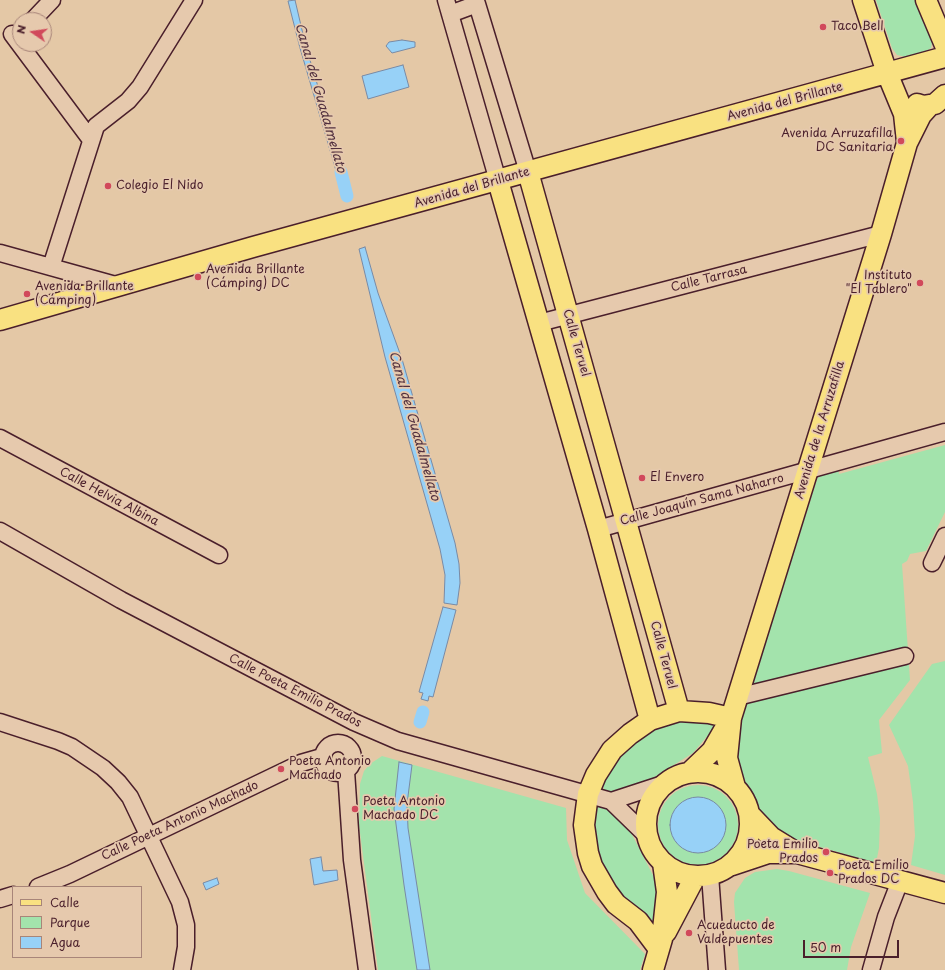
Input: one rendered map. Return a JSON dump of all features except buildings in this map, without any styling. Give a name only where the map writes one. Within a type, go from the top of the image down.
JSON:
[{"type":"main road","name":"Avenida de la Arruzafilla","points":[[863,0],[888,76],[904,114],[907,143]]},
{"type":"main road","points":[[926,0],[945,45]]},
{"type":"main road","name":"Avenida del Brillante","points":[[0,320],[253,247],[888,76],[945,57]]},
{"type":"main road","name":"Avenida de la Arruzafilla","points":[[888,76],[897,90],[910,101],[923,106],[939,102]]},
{"type":"main road","name":"Avenida de la Arruzafilla","points":[[735,787],[727,758],[731,718],[737,697],[881,234],[907,143],[921,114],[939,102]]},
{"type":"main road","name":"Calle Teruel","points":[[528,172],[679,711]]},
{"type":"main road","name":"Calle Teruel","points":[[498,181],[598,529],[650,720]]},
{"type":"main road","points":[[661,944],[638,921],[616,904],[606,892],[592,866],[584,832],[588,794],[596,775],[612,750],[630,734],[650,720],[679,711],[709,713],[731,718]]},
{"type":"main road","name":"Avenida de la Arruzafilla","points":[[689,773],[712,751],[731,718]]},
{"type":"main road","points":[[653,970],[661,944],[667,892],[662,863],[653,850],[647,836],[646,821],[649,807],[656,794],[666,783],[677,776],[689,773],[706,772],[716,775],[735,787],[745,800],[750,815],[750,834],[744,851],[732,864],[722,871],[703,876],[680,873],[662,863]]},
{"type":"main road","points":[[750,815],[771,837],[797,853]]},
{"type":"main road","points":[[732,864],[768,853],[797,853],[945,893]]},
{"type":"main road","points":[[661,944],[703,876]]},
{"type":"street","points":[[41,12],[52,0]]},
{"type":"street","points":[[51,267],[96,126],[128,101],[140,86],[194,0]]},
{"type":"street","name":"Calle Teruel","points":[[498,181],[448,7],[482,2],[528,172]]},
{"type":"street","points":[[11,35],[91,140]]},
{"type":"street","name":"Calle Tarrasa","points":[[538,323],[881,234]]},
{"type":"street","points":[[0,253],[119,286]]},
{"type":"street","name":"Calle Joaquín Sama Naharro","points":[[598,529],[945,432]]},
{"type":"street","name":"Calle Helvia Albina","points":[[0,438],[219,555]]},
{"type":"street","name":"Calle Poeta Emilio Prados","points":[[0,531],[121,600],[354,722],[398,742],[611,801]]},
{"type":"street","points":[[932,562],[945,536]]},
{"type":"street","points":[[737,697],[905,656]]},
{"type":"street","points":[[0,722],[58,740],[88,756],[118,782],[130,797],[180,902],[186,925],[186,947],[182,970]]},
{"type":"street","points":[[344,743],[354,722]]},
{"type":"street","points":[[344,743],[351,750],[354,759],[350,768],[346,771],[336,773],[332,772],[324,765],[322,757],[325,750],[331,744],[344,743]]},
{"type":"street","name":"Calle Poeta Antonio Machado","points":[[40,886],[70,874],[149,835],[301,764],[322,757]]},
{"type":"street","points":[[346,771],[352,860],[367,970]]},
{"type":"street","points":[[647,836],[611,801],[666,783]]},
{"type":"street","points":[[703,876],[717,970]]},
{"type":"street","points":[[871,970],[886,917],[900,881]]},
{"type":"street","points":[[0,899],[12,895]]},
{"type":"green space","points":[[876,0],[918,0],[933,37],[931,48],[925,52],[906,57],[897,55],[892,48]]},
{"type":"green space","points":[[945,445],[945,512],[926,551],[910,554],[907,561],[902,564],[910,680],[879,720],[882,753],[868,757],[877,794],[880,818],[879,848],[876,863],[778,835],[763,823],[753,793],[737,776],[733,746],[818,476],[838,469],[839,474]]},
{"type":"green space","points":[[945,661],[945,875],[911,865],[915,836],[913,802],[908,766],[889,725],[932,664]]},
{"type":"green space","points":[[677,720],[715,724],[715,727],[693,753],[645,783],[612,792],[604,790],[602,781],[617,756],[637,737],[660,725]]},
{"type":"green space","points":[[382,756],[566,808],[567,840],[585,893],[645,954],[640,970],[378,970],[359,825],[360,784],[364,771],[370,764]]},
{"type":"green space","points":[[698,785],[713,788],[726,797],[735,810],[738,825],[735,840],[726,853],[713,862],[698,865],[683,862],[670,853],[661,840],[658,825],[661,810],[670,797],[683,788]]},
{"type":"green space","points":[[597,807],[604,807],[626,823],[656,881],[657,915],[653,927],[610,887],[596,858],[592,820],[594,811]]},
{"type":"green space","points":[[777,869],[870,893],[851,947],[847,970],[739,970],[734,902],[735,893],[745,878],[755,872]]},
{"type":"water","points":[[295,0],[306,47],[349,189],[342,191],[300,48],[288,1]]},
{"type":"water","points":[[402,40],[415,42],[415,47],[392,53],[386,46],[389,42]]},
{"type":"water","points":[[403,65],[409,87],[368,99],[362,76]]},
{"type":"water","points":[[365,247],[378,293],[402,359],[455,543],[459,564],[460,583],[457,605],[444,603],[445,575],[440,549],[385,357],[359,249]]},
{"type":"water","points":[[443,607],[456,610],[433,697],[429,696],[428,701],[421,699],[423,693],[419,692]]},
{"type":"water","points":[[399,762],[412,765],[407,804],[408,828],[430,970],[417,970],[404,885],[394,809]]},
{"type":"water","points":[[698,797],[713,802],[721,810],[726,825],[721,840],[713,848],[698,853],[683,848],[675,840],[670,825],[675,810],[683,802]]},
{"type":"water","points":[[321,857],[323,871],[337,870],[338,880],[314,885],[310,859]]},
{"type":"water","points":[[217,878],[219,884],[206,890],[203,883]]},
{"type":"waterway","name":"Canal del Guadalmellato","points":[[341,172],[347,196]]},
{"type":"waterway","name":"Canal del Guadalmellato","points":[[420,722],[423,712]]},
{"type":"place","name":"Taco Bell","points":[[823,27]]},
{"type":"place","name":"Avenida Arruzafilla DC Sanitaria","points":[[901,141]]},
{"type":"place","name":"Colegio El Nido","points":[[108,186]]},
{"type":"place","name":"Avenida Brillante (Cámping) DC","points":[[198,277]]},
{"type":"place","name":"Instituto \"El Tablero\"","points":[[920,283]]},
{"type":"place","name":"Avenida Brillante (Cámping)","points":[[27,294]]},
{"type":"place","name":"El Envero","points":[[642,478]]},
{"type":"place","name":"Poeta Antonio Machado","points":[[281,769]]},
{"type":"place","name":"Poeta Antonio Machado DC","points":[[355,809]]},
{"type":"place","name":"Poeta Emilio Prados","points":[[826,852]]},
{"type":"place","name":"Poeta Emilio Prados DC","points":[[830,873]]},
{"type":"place","name":"Acueducto de Valdepuentes","points":[[689,933]]}]
